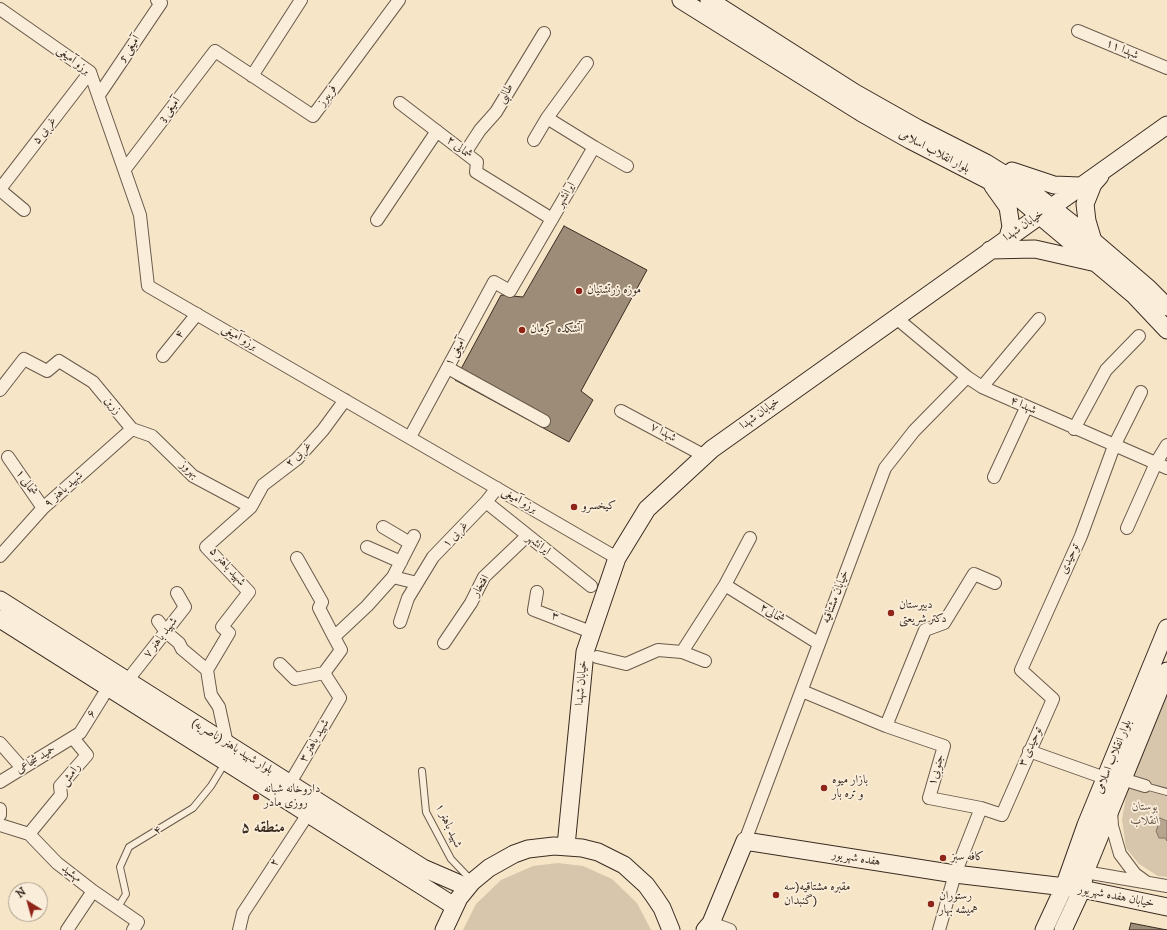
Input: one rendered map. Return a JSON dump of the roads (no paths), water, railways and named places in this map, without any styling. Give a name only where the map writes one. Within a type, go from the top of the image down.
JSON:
[{"type":"main road","name":"بلوار انقلاب اسلامی","points":[[681,0],[832,94],[939,147],[984,162],[1022,185],[1096,263],[1134,295],[1167,330]]},
{"type":"main road","name":"بلوار انقلاب اسلامی","points":[[709,0],[939,147],[986,179],[1020,199],[1046,210],[1093,241],[1148,288],[1167,307]]},
{"type":"main road","name":"خیابان شهدا","points":[[566,846],[585,652],[618,558],[647,509],[705,456],[895,317],[1167,125]]},
{"type":"main road","points":[[984,162],[1054,185],[1080,186]]},
{"type":"main road","points":[[1093,241],[1085,212],[1088,194],[1093,184],[1113,163]]},
{"type":"main road","points":[[986,179],[998,192],[1008,207],[1011,227],[1008,237]]},
{"type":"main road","points":[[989,250],[1035,250],[1096,263]]},
{"type":"main road","name":"بلوار شهید باهنر (ناصریه)","points":[[0,600],[76,658],[108,688],[454,906]]},
{"type":"main road","name":"بلوار شهید باهنر (ناصریه)","points":[[0,619],[76,658],[127,681],[423,868],[470,884]]},
{"type":"main road","name":"بلوار انقلاب اسلامی","points":[[1044,930],[1064,887],[1105,778],[1167,628]]},
{"type":"main road","name":"بلوار انقلاب اسلامی","points":[[1063,930],[1082,889],[1085,872],[1167,671]]},
{"type":"main road","points":[[708,926],[745,841]]},
{"type":"main road","name":"هفده شهریور","points":[[745,841],[955,874],[1064,887]]},
{"type":"main road","points":[[444,930],[454,906],[470,884],[489,868],[514,854],[542,847],[566,846],[598,852],[618,862],[635,874],[662,908],[671,930]]},
{"type":"main road","name":"خیابان هفده شهریور","points":[[1064,887],[1082,889],[1167,907]]},
{"type":"street","points":[[252,76],[301,0]]},
{"type":"street","name":"فریبرز","points":[[215,51],[313,116],[399,0]]},
{"type":"street","name":"آمیغی 5","points":[[99,95],[159,2]]},
{"type":"street","name":"برزو آمیغی","points":[[1,12],[90,72],[140,216],[148,286],[618,558]]},
{"type":"street","name":"شهدا ۱۱","points":[[1078,31],[1167,68]]},
{"type":"street","name":"طالبی","points":[[465,153],[480,130],[496,112],[544,34]]},
{"type":"street","name":"آمیغی 3","points":[[124,169],[215,51]]},
{"type":"street","points":[[534,140],[547,118],[587,63]]},
{"type":"street","name":"۵ غربی","points":[[24,210],[0,190],[90,72]]},
{"type":"street","name":"۲ شمالی","points":[[400,103],[476,162],[476,172],[552,219]]},
{"type":"street","points":[[547,118],[627,166]]},
{"type":"street","points":[[377,220],[437,131]]},
{"type":"street","name":"ایرانشهر","points":[[510,291],[594,147]]},
{"type":"street","name":"آمیغی ۱","points":[[410,437],[494,282],[510,291]]},
{"type":"street","name":"۴","points":[[163,356],[197,314]]},
{"type":"street","name":"شهدا ۴","points":[[895,317],[982,388],[1074,429],[1162,465]]},
{"type":"street","points":[[982,388],[1039,319]]},
{"type":"street","points":[[1074,429],[1106,370],[1139,336]]},
{"type":"street","name":"زرین","points":[[0,390],[24,359],[48,371],[60,360],[93,382],[132,430]]},
{"type":"street","points":[[448,368],[544,421]]},
{"type":"street","name":"خیابان مشتاقیه","points":[[745,841],[802,691],[818,643],[885,468],[914,431],[967,377]]},
{"type":"street","name":"توحیدی","points":[[1021,670],[1080,536],[1114,446],[1141,392]]},
{"type":"street","name":"۲ غربی","points":[[251,506],[263,485],[297,459],[323,430],[345,400]]},
{"type":"street","points":[[994,477],[1026,408]]},
{"type":"street","name":"شهدا ۷","points":[[621,411],[705,456]]},
{"type":"street","name":"بهروز","points":[[132,430],[152,436],[193,476],[251,506]]},
{"type":"street","name":"شهید باهنر ۹","points":[[0,556],[43,508],[132,430]]},
{"type":"street","points":[[1127,528],[1162,465],[1167,445]]},
{"type":"street","name":"۱ شمالی","points":[[8,457],[43,508]]},
{"type":"street","name":"۱ غربی","points":[[400,622],[408,598],[434,557],[486,502],[497,488]]},
{"type":"street","name":"ایرانشهر","points":[[486,502],[526,536],[591,586]]},
{"type":"street","name":"شهید باهنر ۵","points":[[207,670],[229,633],[222,627],[249,592],[206,547],[251,506]]},
{"type":"street","points":[[334,637],[367,606],[393,576],[412,539],[383,527]]},
{"type":"street","name":"افتخار","points":[[444,643],[471,603],[484,577],[526,536]]},
{"type":"street","points":[[682,652],[725,585],[750,538]]},
{"type":"street","points":[[367,547],[401,562]]},
{"type":"street","points":[[280,664],[295,679],[324,673],[341,650],[319,608],[322,602],[297,558]]},
{"type":"street","points":[[886,726],[925,630],[944,623],[974,574],[995,583]]},
{"type":"street","points":[[393,576],[417,583]]},
{"type":"street","name":"شمالی۲","points":[[725,585],[818,643]]},
{"type":"street","name":"۳","points":[[538,592],[534,610],[591,632]]},
{"type":"street","name":"شهید باهنر ۷","points":[[127,681],[185,607],[177,593]]},
{"type":"street","points":[[158,621],[182,649],[207,670],[211,695],[219,707],[227,744]]},
{"type":"street","points":[[597,657],[626,664],[658,650],[682,652],[705,661]]},
{"type":"street","name":"توحیدی ۳","points":[[981,808],[1002,815],[1053,699],[1021,670]]},
{"type":"street","name":"شهید باهنر ۳","points":[[290,784],[340,698],[324,673]]},
{"type":"street","name":"۶","points":[[73,738],[80,733],[108,688]]},
{"type":"street","name":"جنوبی۱","points":[[802,691],[886,726],[944,746],[929,798],[981,808]]},
{"type":"street","name":"رامش","points":[[29,834],[61,795],[60,786],[88,755],[73,738]]},
{"type":"street","name":"حمید شجاعی","points":[[0,782],[73,738]]},
{"type":"street","points":[[0,743],[22,768]]},
{"type":"street","points":[[1029,751],[1105,778]]},
{"type":"street","points":[[1122,779],[1145,786]]},
{"type":"street","points":[[1111,807],[1112,826],[1120,854],[1135,874],[1146,882]]},
{"type":"street","points":[[939,930],[955,874],[981,808]]},
{"type":"street","points":[[0,809],[0,815]]},
{"type":"street","name":"۲","points":[[239,930],[243,913],[308,814]]},
{"type":"street","points":[[0,825],[29,834]]},
{"type":"street","name":"مهشید","points":[[29,834],[57,863],[93,891],[138,922],[133,930]]},
{"type":"street","points":[[1085,872],[1167,886]]},
{"type":"street","points":[[67,930],[93,891]]},
{"type":"street","points":[[708,926],[730,930]]},
{"type":"lane","name":"۴","points":[[118,907],[126,894],[120,867],[129,848],[193,808],[211,786],[226,761]]},
{"type":"lane","name":"شهید باهنر ۱","points":[[422,771],[426,812],[451,859],[470,884]]},
{"type":"lane","points":[[1145,786],[1167,792]]},
{"type":"place","name":"موزه زرتشتیان","points":[[579,291]]},
{"type":"place","name":"آتشکده کرمان","points":[[522,330]]},
{"type":"place","name":"کیخسرو","points":[[574,507]]},
{"type":"place","name":"دبیرستان دکتر شریعتی","points":[[891,613]]},
{"type":"place","name":"بازار میوه و تره بار","points":[[824,788]]},
{"type":"place","name":"داروخانه شبانه روزی مادر","points":[[256,797]]},
{"type":"place","name":"کافه سبز","points":[[943,858]]},
{"type":"place","name":"مقبره مشتاقیه(سه گنبدان)","points":[[776,895]]},
{"type":"place","name":"رستوران همیشه بهار","points":[[931,904]]},
{"type":"district","name":"منطقه ۵","points":[[263,829]]},
{"type":"park label","name":"بوستان انقلاب","points":[[1145,815]]}]
